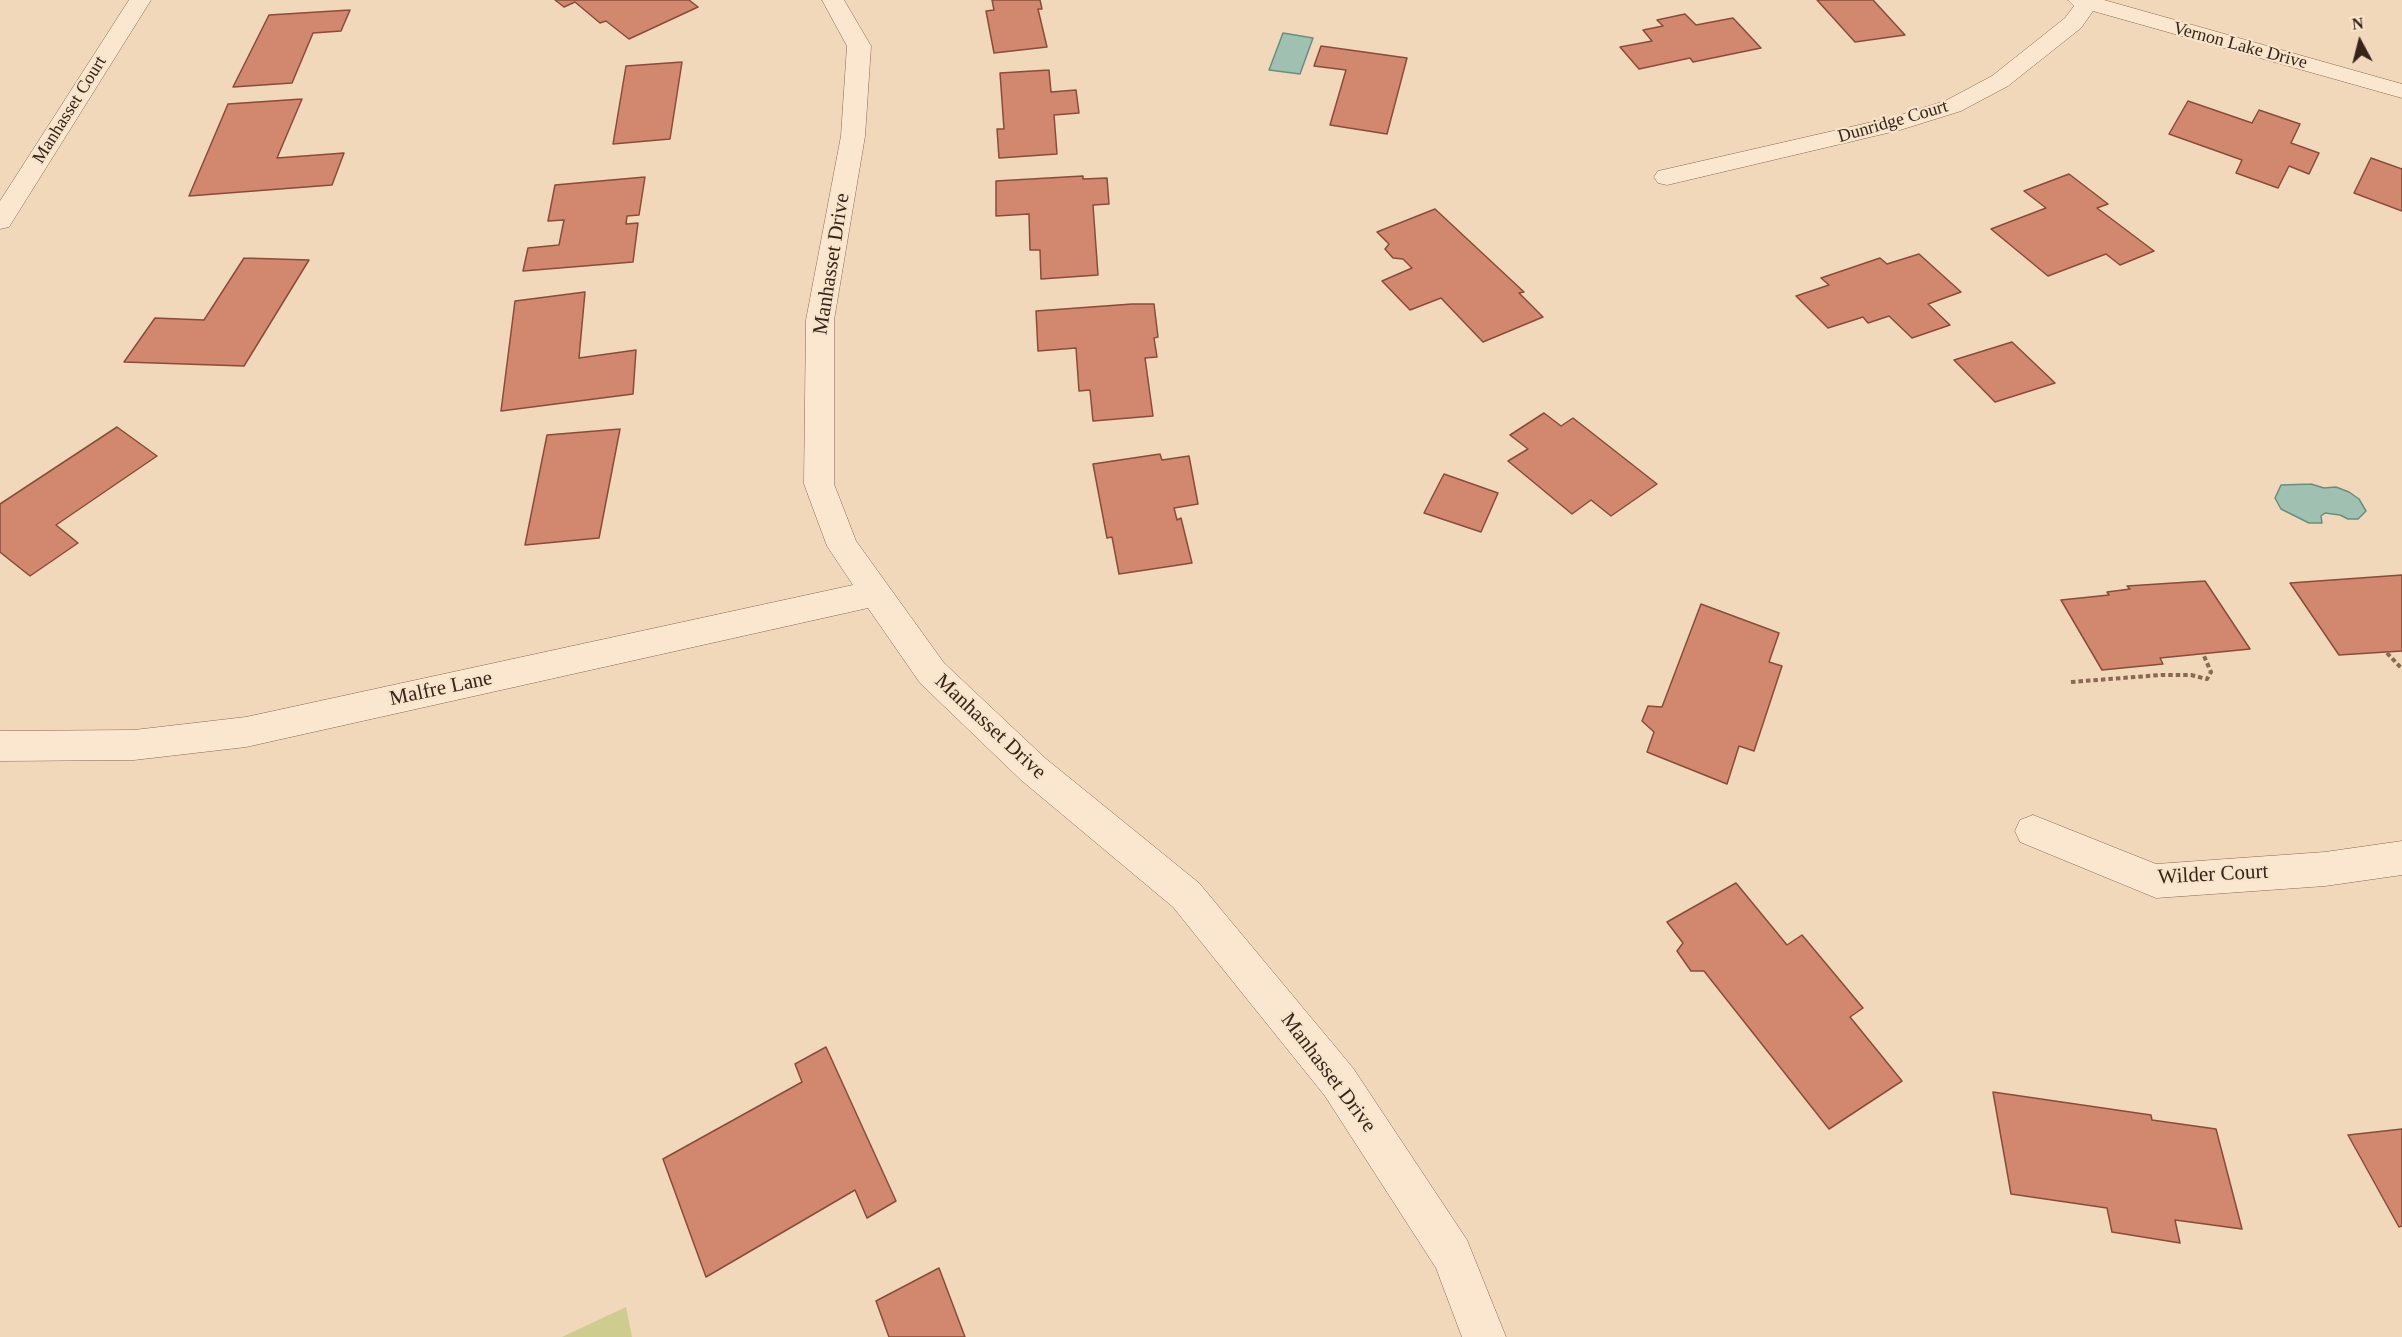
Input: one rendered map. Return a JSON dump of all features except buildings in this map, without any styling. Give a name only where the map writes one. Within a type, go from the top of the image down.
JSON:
[{"type":"street","name":"Manhasset Court","points":[[0,221],[140,0]]},
{"type":"street","name":"Manhasset Drive","points":[[833,0],[859,46],[853,136],[820,320],[819,484],[843,546],[932,673],[1033,769],[1186,895],[1339,1082],[1452,1255],[1484,1337]]},
{"type":"street","name":"Vernon Lake Drive","points":[[2083,2],[2402,90]]},
{"type":"street","name":"Dunridge Court","points":[[1668,177],[1900,123],[1953,106],[2000,81],[2073,23],[2083,2]]},
{"type":"street","name":"Malfre Lane","points":[[0,746],[134,745],[246,732],[876,593]]},
{"type":"street","name":"Wilder Court","points":[[2033,831],[2156,882],[2325,869],[2402,858]]},
{"type":"path","points":[[2387,652],[2402,669]]},
{"type":"path","points":[[2071,682],[2161,675],[2191,675],[2207,679],[2211,672],[2204,656]]},
{"type":"shaded area","points":[[1283,33],[1313,38],[1300,74],[1269,70]]},
{"type":"shaded area","points":[[2311,484],[2324,488],[2336,487],[2349,492],[2359,499],[2366,511],[2358,519],[2325,513],[2321,516],[2322,523],[2309,523],[2281,509],[2275,498],[2281,485]]},
{"type":"shaded area","points":[[626,1307],[632,1337],[562,1337]]}]
